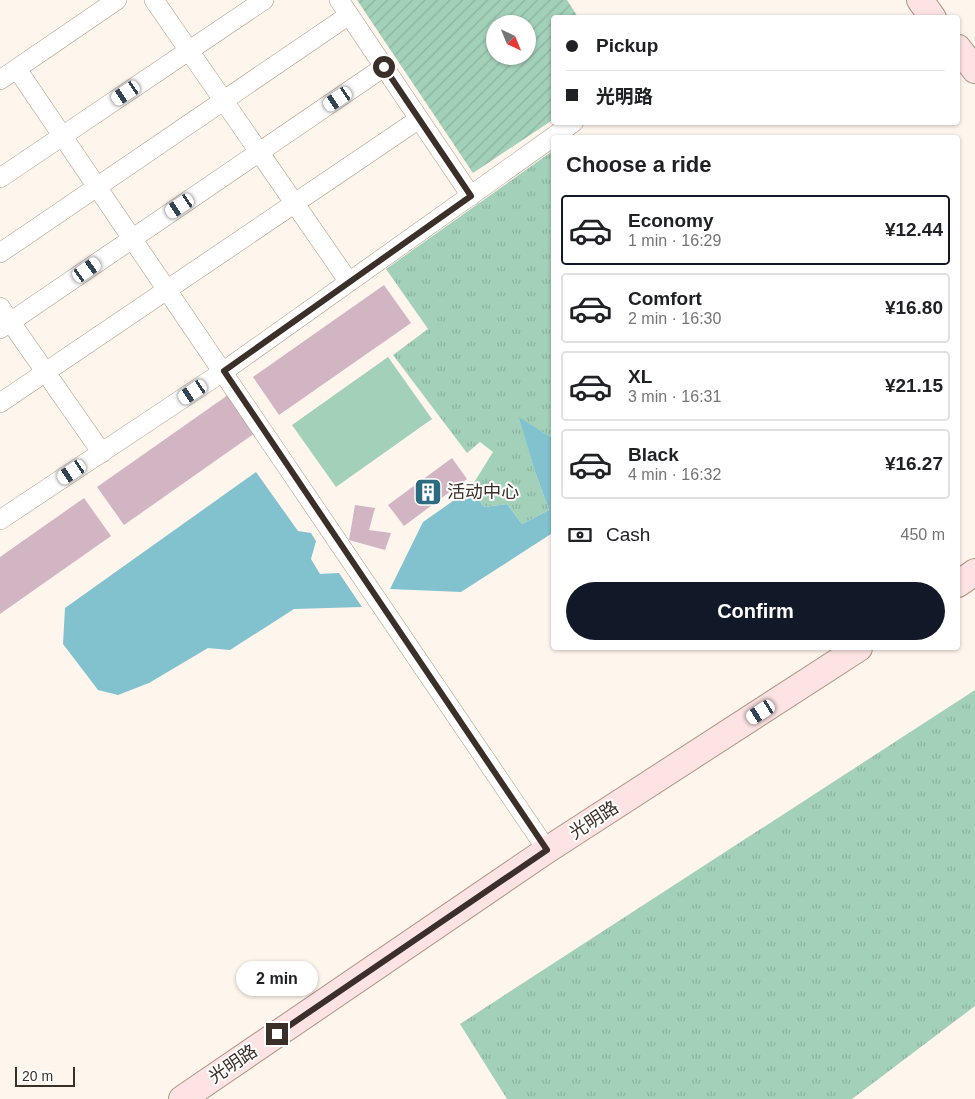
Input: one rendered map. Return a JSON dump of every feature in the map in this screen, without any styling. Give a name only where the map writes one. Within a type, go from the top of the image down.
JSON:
[{"type":"main road","points":[[920,0],[931,15]]},
{"type":"main road","points":[[960,51],[975,70]]},
{"type":"main road","points":[[960,583],[975,572]]},
{"type":"main road","name":"光明路","points":[[182,1099],[547,850],[856,650]]},
{"type":"street","points":[[0,80],[116,0]]},
{"type":"street","points":[[154,0],[349,282]]},
{"type":"street","points":[[0,178],[264,0]]},
{"type":"street","points":[[0,253],[224,100],[344,8],[471,196]]},
{"type":"street","points":[[102,452],[46,372],[3,319],[133,238],[384,67]]},
{"type":"street","points":[[17,69],[224,371],[547,850]]},
{"type":"street","points":[[0,403],[419,119]]},
{"type":"street","points":[[556,135],[570,125]]},
{"type":"street","points":[[0,520],[224,371],[551,139]]},
{"type":"green space","points":[[357,0],[567,0],[577,15],[551,15],[551,121],[473,173]]},
{"type":"green space","points":[[551,152],[551,437],[520,418],[534,469],[549,510],[522,524],[507,504],[484,507],[470,489],[493,452],[480,442],[467,453],[393,355],[428,329],[386,269]]},
{"type":"green space","points":[[388,357],[432,419],[336,487],[292,425]]},
{"type":"green space","points":[[975,690],[975,1006],[852,1099],[507,1099],[460,1024]]},
{"type":"water","points":[[519,417],[551,437],[551,534],[461,592],[390,589],[423,522],[470,489],[484,507],[507,504],[522,524],[549,510],[534,469]]},
{"type":"water","points":[[256,472],[298,531],[311,533],[316,541],[311,559],[320,574],[339,573],[362,607],[294,609],[230,650],[208,648],[149,683],[118,695],[98,690],[63,644],[65,608]]},
{"type":"building","points":[[384,285],[411,323],[279,415],[253,377]]},
{"type":"building","points":[[228,395],[255,433],[124,525],[97,487]]},
{"type":"building","name":"活动中心","points":[[452,458],[467,479],[404,526],[388,505]]},
{"type":"building","points":[[84,498],[111,536],[0,614],[0,557]]},
{"type":"building","points":[[355,505],[375,508],[369,530],[391,533],[385,550],[349,540]]},
{"type":"place","name":"活动中心","points":[[428,492]]},
{"type":"route","points":[[277,1034],[547,850],[224,371],[471,196],[384,67]]}]
